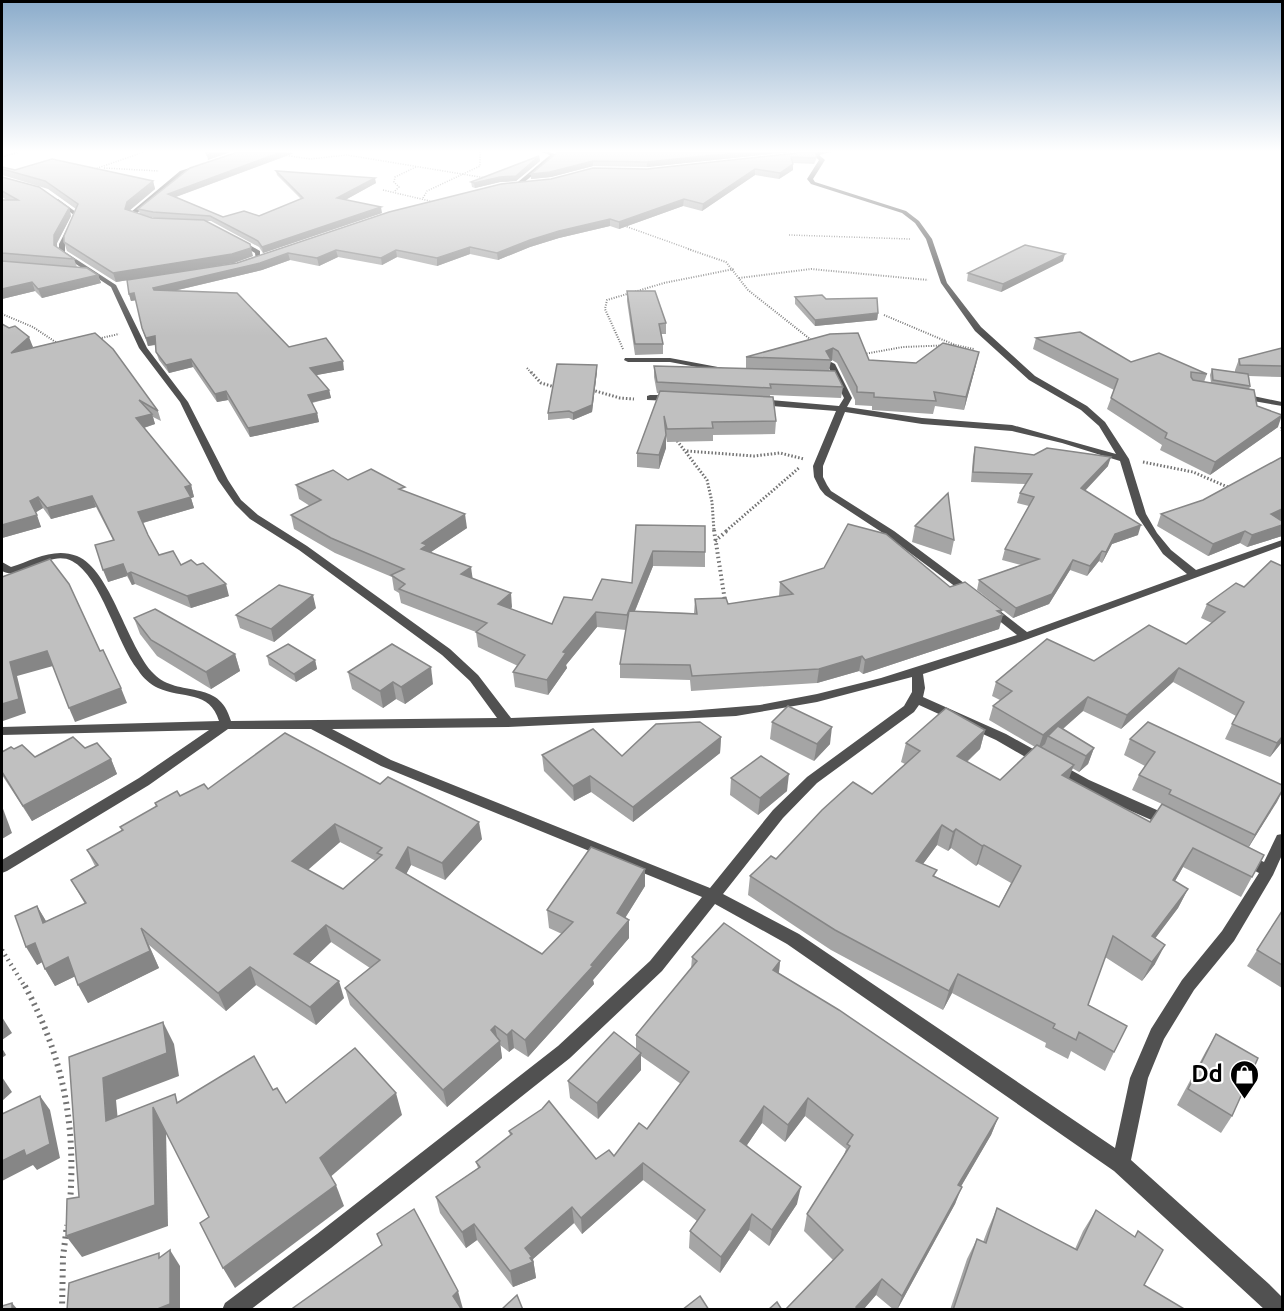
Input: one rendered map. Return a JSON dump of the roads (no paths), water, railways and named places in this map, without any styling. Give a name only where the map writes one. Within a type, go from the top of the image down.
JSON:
[{"type":"street","points":[[75,213],[77,215],[62,244],[62,253],[114,286],[143,348],[184,402],[223,480],[238,502],[254,517],[303,548],[446,652],[474,678],[508,723]]},
{"type":"street","points":[[133,213],[132,216],[136,219],[154,222]]},
{"type":"street","points":[[906,213],[917,222],[929,239],[944,283],[978,329],[1032,378],[1084,408],[1102,424],[1124,459],[1141,514],[1153,534],[1167,552],[1195,575]]},
{"type":"street","points":[[227,234],[256,250],[258,252],[254,260],[267,256]]},
{"type":"street","points":[[74,271],[95,273]]},
{"type":"street","points":[[114,286],[124,285]]},
{"type":"street","points":[[628,360],[670,360],[734,373]]},
{"type":"street","points":[[831,364],[848,398],[841,410],[817,474],[828,493],[918,553],[1025,636]]},
{"type":"street","points":[[827,377],[837,378]]},
{"type":"street","points":[[1226,393],[1282,404]]},
{"type":"street","points":[[650,398],[683,399]]},
{"type":"street","points":[[753,402],[841,410],[922,421],[1012,428],[1046,435],[1124,459]]},
{"type":"street","points":[[2,731],[226,724],[508,723],[731,712],[803,701],[917,673],[1282,543]]},
{"type":"street","points":[[2,565],[7,570],[12,570],[62,555],[80,560],[105,596],[141,668],[152,679],[170,689],[214,698],[225,711],[226,724]]},
{"type":"street","points":[[232,1310],[324,1241],[564,1052],[656,966],[778,814],[812,780],[909,710],[918,699],[920,689],[917,673]]},
{"type":"street","points":[[918,699],[1001,737],[1084,784],[1178,826]]},
{"type":"street","points":[[2,867],[136,787],[184,756],[226,724]]},
{"type":"street","points":[[315,725],[386,763],[712,894],[793,939],[1121,1164],[1262,1291],[1280,1310]]},
{"type":"street","points":[[1121,1164],[1139,1078],[1157,1035],[1188,985],[1228,936],[1268,871],[1282,839]]},
{"type":"street","points":[[1230,851],[1268,871]]},
{"type":"place","name":"Dd","points":[[1244,1100]]}]
